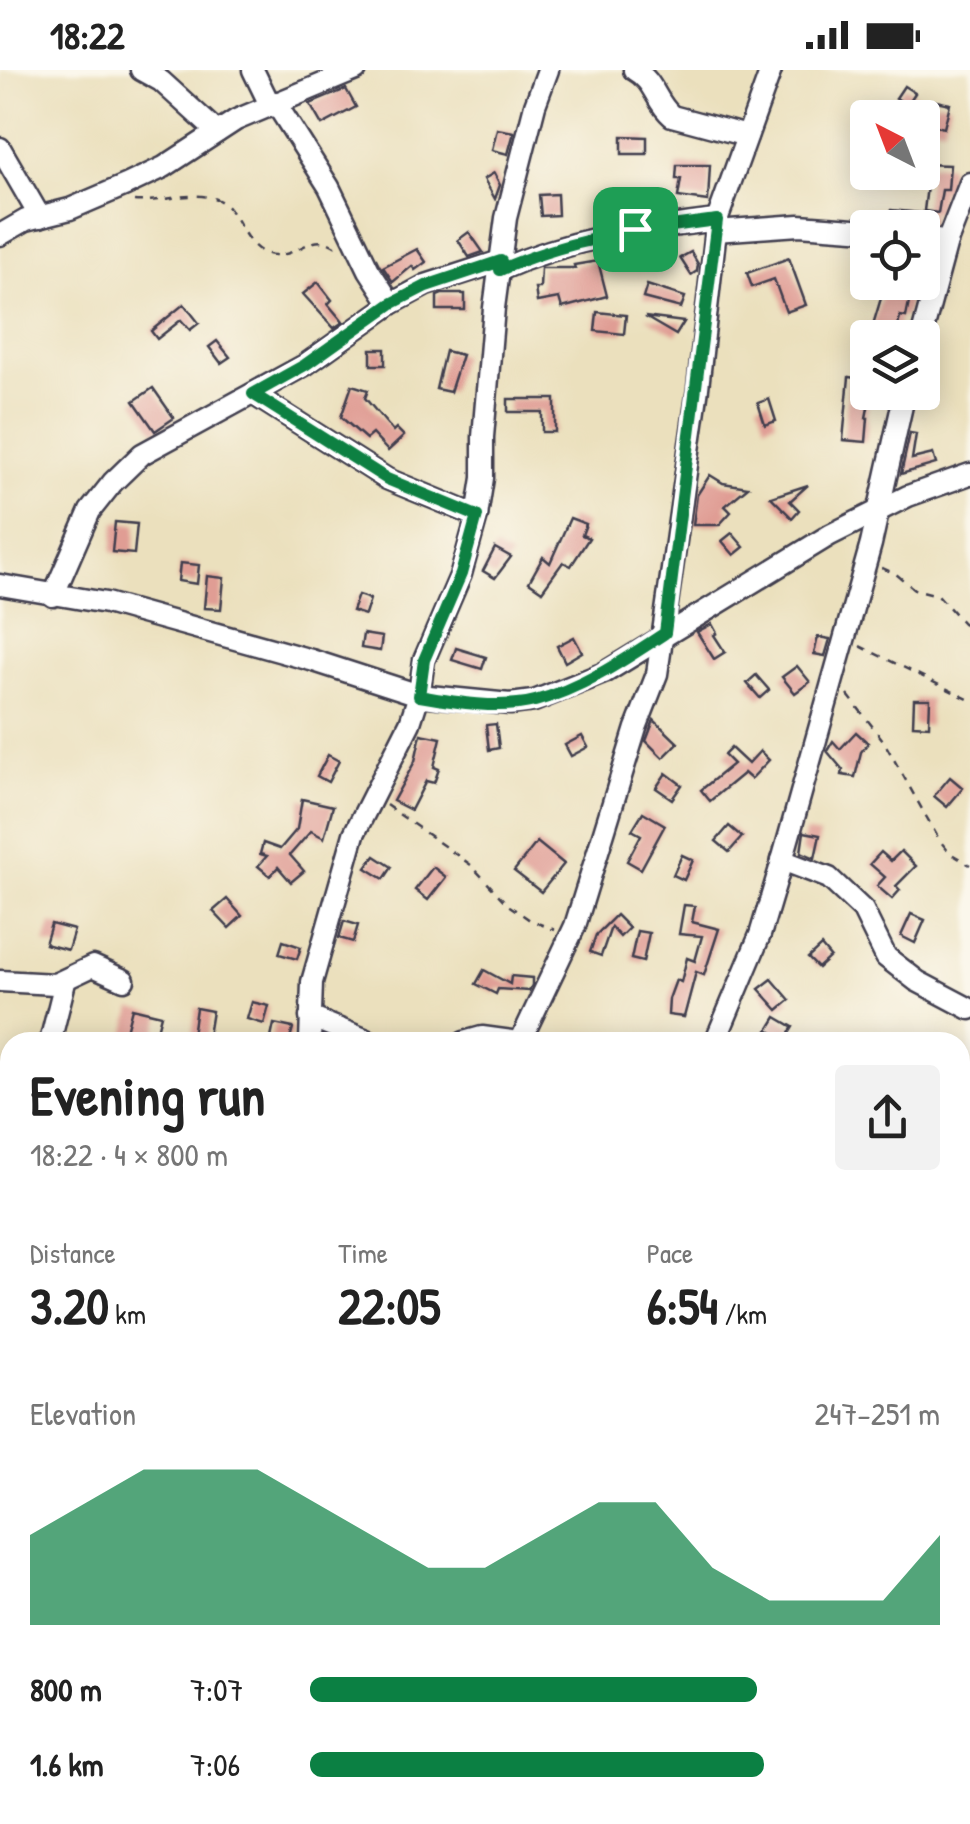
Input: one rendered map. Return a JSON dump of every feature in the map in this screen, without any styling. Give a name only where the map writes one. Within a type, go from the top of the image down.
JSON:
[{"type":"street","points":[[142,70],[218,132]]},
{"type":"street","points":[[253,70],[329,186],[391,304]]},
{"type":"street","points":[[0,235],[26,220],[70,210],[164,167],[218,132],[272,104],[356,70]]},
{"type":"street","points":[[310,1032],[312,982],[348,852],[410,723],[424,660],[461,574],[477,516],[494,308],[517,169],[548,70]]},
{"type":"street","points":[[634,70],[651,83],[664,110],[672,116],[746,136]]},
{"type":"street","points":[[525,1032],[570,937],[657,674],[716,226],[771,70]]},
{"type":"street","points":[[0,148],[40,217]]},
{"type":"street","points":[[925,320],[947,242],[970,183]]},
{"type":"street","points":[[53,596],[90,512],[112,482],[142,454],[305,365],[391,304],[426,286],[635,229],[850,229]]},
{"type":"street","points":[[940,241],[947,242]]},
{"type":"street","points":[[253,394],[387,479],[477,516]]},
{"type":"street","points":[[719,1032],[760,935],[782,860],[846,639],[900,410]]},
{"type":"street","points":[[0,585],[106,603],[311,660],[419,696],[510,704],[534,701],[604,673],[830,535],[908,496],[970,474]]},
{"type":"street","points":[[782,860],[828,878],[863,910],[886,957],[917,981],[970,1009]]},
{"type":"street","points":[[0,981],[42,986],[66,982],[92,966],[124,980]]},
{"type":"street","points":[[53,1032],[66,982]]},
{"type":"street","points":[[310,1017],[347,1032]]},
{"type":"path","points":[[134,201],[210,197],[225,205],[254,247],[267,254],[290,252],[317,240],[325,240],[342,252]]},
{"type":"path","points":[[866,562],[896,574],[914,589],[938,595],[962,623],[970,626]]},
{"type":"path","points":[[846,639],[970,700]]},
{"type":"path","points":[[833,680],[883,740],[940,841],[950,853],[970,865]]},
{"type":"path","points":[[372,797],[471,865],[518,912],[570,937]]},
{"type":"building","points":[[904,86],[915,93],[910,100],[896,98]]},
{"type":"building","points":[[346,89],[356,107],[322,125],[310,104]]},
{"type":"building","points":[[940,102],[950,104],[944,128],[940,127]]},
{"type":"building","points":[[497,129],[514,132],[508,154],[492,150]]},
{"type":"building","points":[[622,136],[647,137],[647,154],[622,154]]},
{"type":"building","points":[[677,165],[710,165],[708,201],[678,197],[681,179],[676,179]]},
{"type":"building","points":[[940,165],[950,165],[948,190],[942,190],[939,210],[924,210],[927,190],[940,190]]},
{"type":"building","points":[[494,173],[500,185],[495,199],[484,179]]},
{"type":"building","points":[[557,194],[558,215],[541,216],[539,195]]},
{"type":"building","points":[[469,232],[483,252],[469,257],[458,240]]},
{"type":"building","points":[[417,249],[426,262],[415,270],[412,266],[393,282],[383,267]]},
{"type":"building","points":[[691,252],[698,264],[691,275],[680,258]]},
{"type":"building","points":[[789,258],[806,305],[786,312],[774,279],[752,287],[747,273]]},
{"type":"building","points":[[598,261],[607,296],[562,308],[559,298],[537,302],[535,288],[540,288],[541,268],[575,268],[574,265]]},
{"type":"building","points":[[318,282],[332,300],[328,304],[343,322],[334,328],[303,294]]},
{"type":"building","points":[[647,285],[685,297],[681,308],[643,298]]},
{"type":"building","points":[[465,294],[465,310],[437,310],[437,296]]},
{"type":"building","points":[[880,300],[909,300],[906,317],[874,320]]},
{"type":"building","points":[[184,304],[199,323],[190,330],[181,320],[157,339],[151,331]]},
{"type":"building","points":[[597,312],[626,315],[624,334],[595,331]]},
{"type":"building","points":[[645,317],[684,322],[676,335]]},
{"type":"building","points":[[217,341],[230,357],[221,363],[209,347]]},
{"type":"building","points":[[371,349],[385,349],[385,365],[371,365]]},
{"type":"building","points":[[445,351],[462,355],[450,392],[436,389]]},
{"type":"building","points":[[849,377],[850,410],[868,410],[866,442],[843,440]]},
{"type":"building","points":[[352,385],[368,390],[365,398],[393,431],[396,428],[404,436],[388,451],[372,434],[366,439],[341,417]]},
{"type":"building","points":[[153,388],[174,418],[155,431],[134,401]]},
{"type":"building","points":[[508,399],[555,399],[555,432],[542,432],[542,412],[508,412]]},
{"type":"building","points":[[769,399],[776,421],[765,425],[758,403]]},
{"type":"building","points":[[910,433],[916,434],[912,459],[933,454],[936,464],[901,474]]},
{"type":"building","points":[[710,475],[723,483],[748,487],[725,506],[731,512],[719,525],[693,525],[697,495]]},
{"type":"building","points":[[808,485],[790,501],[799,510],[792,518],[771,497]]},
{"type":"building","points":[[570,518],[586,524],[582,535],[589,538],[571,566],[563,562],[542,591],[529,582],[543,557],[550,563]]},
{"type":"building","points":[[115,522],[137,524],[134,554],[112,552]]},
{"type":"building","points":[[732,533],[744,547],[734,555],[722,541]]},
{"type":"building","points":[[495,548],[511,557],[495,578],[483,571]]},
{"type":"building","points":[[180,563],[199,565],[197,584],[178,581]]},
{"type":"building","points":[[207,576],[224,578],[221,609],[204,608]]},
{"type":"building","points":[[358,595],[370,599],[365,615],[352,611]]},
{"type":"building","points":[[712,624],[725,652],[714,659],[697,632]]},
{"type":"building","points":[[363,634],[382,637],[380,651],[361,648]]},
{"type":"building","points":[[574,637],[582,652],[565,662],[557,646]]},
{"type":"building","points":[[818,637],[830,639],[825,656],[814,654]]},
{"type":"building","points":[[456,648],[486,657],[482,669],[452,660]]},
{"type":"building","points":[[797,666],[810,682],[795,693],[782,677]]},
{"type":"building","points":[[756,675],[769,690],[760,698],[747,683]]},
{"type":"building","points":[[914,699],[930,699],[929,726],[913,725]]},
{"type":"building","points":[[654,720],[678,743],[663,758],[646,741]]},
{"type":"building","points":[[496,724],[499,748],[489,750],[486,725]]},
{"type":"building","points":[[856,732],[868,743],[861,752],[855,777],[842,775],[843,770],[827,751],[833,741],[840,749]]},
{"type":"building","points":[[421,734],[441,738],[434,767],[439,769],[434,783],[426,781],[411,810],[393,801],[415,761]]},
{"type":"building","points":[[582,736],[588,747],[571,756],[565,745]]},
{"type":"building","points":[[731,748],[748,764],[760,751],[769,760],[751,779],[744,773],[710,801],[701,790],[733,764],[724,755]]},
{"type":"building","points":[[328,755],[339,761],[328,782],[317,776]]},
{"type":"building","points":[[666,773],[682,785],[672,799],[656,788]]},
{"type":"building","points":[[950,777],[963,788],[947,807],[934,796]]},
{"type":"building","points":[[302,799],[333,806],[324,838],[311,831],[290,855],[304,871],[291,882],[278,867],[270,876],[258,866],[267,856],[260,854],[263,843],[280,849],[297,829]]},
{"type":"building","points":[[643,812],[665,825],[641,869],[627,861],[641,835],[632,830]]},
{"type":"building","points":[[729,826],[742,837],[729,852],[716,841]]},
{"type":"building","points":[[804,832],[820,835],[815,858],[801,852]]},
{"type":"building","points":[[537,842],[564,864],[541,892],[514,871]]},
{"type":"building","points":[[901,851],[916,866],[896,886],[900,890],[892,899],[877,886],[885,877],[870,864],[881,852],[891,861]]},
{"type":"building","points":[[682,855],[693,860],[684,880],[673,875]]},
{"type":"building","points":[[375,856],[392,867],[384,879],[366,868]]},
{"type":"building","points":[[433,867],[446,877],[428,900],[415,890]]},
{"type":"building","points":[[227,899],[242,916],[229,928],[213,911]]},
{"type":"building","points":[[684,905],[695,906],[692,922],[719,929],[704,975],[696,972],[684,1017],[668,1015],[669,999],[676,980],[681,982],[687,958],[695,961],[702,936],[679,934]]},
{"type":"building","points":[[911,914],[925,920],[915,943],[901,936]]},
{"type":"building","points":[[616,915],[629,928],[620,937],[611,927],[601,956],[590,952],[596,935]]},
{"type":"building","points":[[344,921],[358,925],[353,942],[339,938]]},
{"type":"building","points":[[51,924],[74,930],[68,950],[45,944]]},
{"type":"building","points":[[637,931],[649,933],[643,962],[631,959]]},
{"type":"building","points":[[283,941],[301,947],[297,959],[279,954]]},
{"type":"building","points":[[821,946],[830,957],[818,968],[808,958]]},
{"type":"building","points":[[484,970],[510,984],[511,976],[532,978],[532,985],[529,991],[498,989],[496,994],[476,984]]},
{"type":"building","points":[[772,979],[790,1000],[778,1010],[759,989]]},
{"type":"building","points":[[252,1002],[269,1006],[264,1024],[247,1019]]},
{"type":"building","points":[[132,1008],[161,1015],[157,1032],[126,1032]]},
{"type":"building","points":[[196,1008],[212,1011],[209,1032],[192,1032]]},
{"type":"building","points":[[776,1017],[793,1027],[790,1032],[768,1030]]},
{"type":"building","points":[[274,1024],[293,1028],[292,1032],[272,1032]]},
{"type":"route","points":[[717,220],[665,633],[604,673],[534,701],[510,704],[419,696],[424,660],[461,574],[477,516],[387,479],[253,394],[305,365],[391,304],[426,286],[501,261],[500,270],[537,254],[635,229],[717,220]]}]
